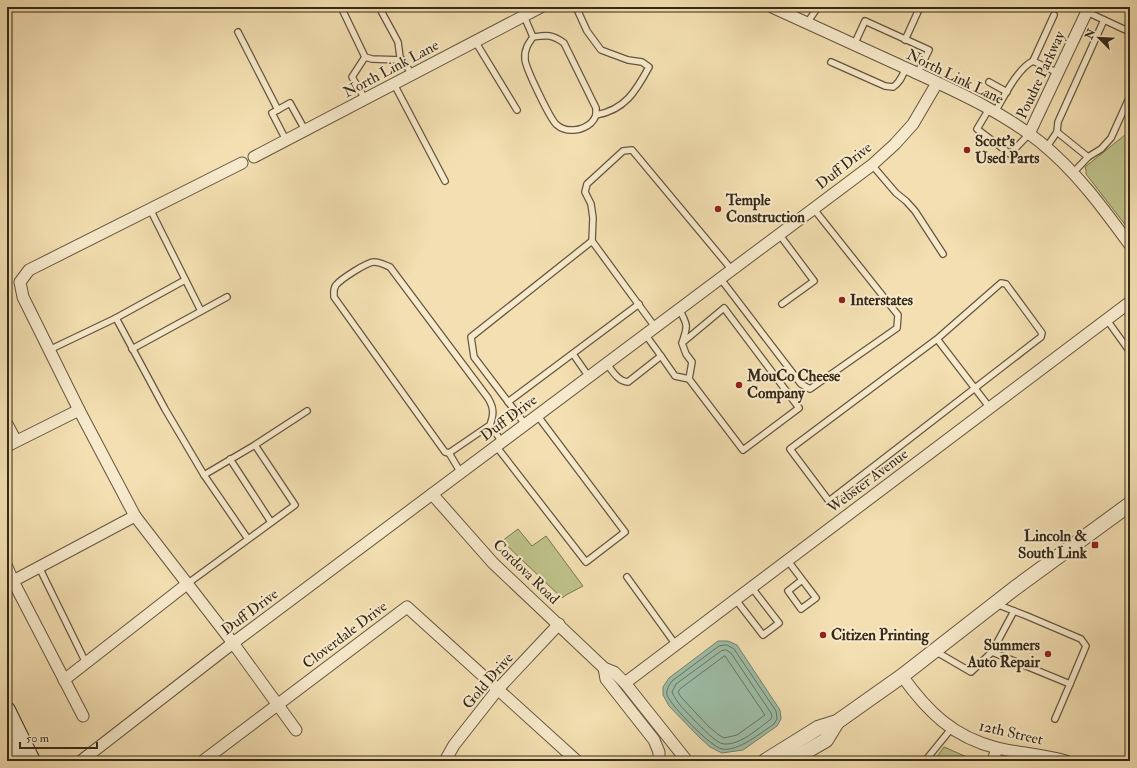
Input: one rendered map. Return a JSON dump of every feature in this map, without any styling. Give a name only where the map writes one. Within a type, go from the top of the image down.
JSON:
[{"type":"main road","points":[[7,710],[32,761]]},
{"type":"main road","points":[[7,745],[15,761]]},
{"type":"street","name":"North Link Lane","points":[[254,157],[541,7]]},
{"type":"street","name":"North Link Lane","points":[[772,7],[977,101],[1029,134],[1073,173],[1092,194],[1130,245]]},
{"type":"street","name":"Poudre Parkway","points":[[1029,134],[1088,9]]},
{"type":"street","name":"Duff Drive","points":[[81,761],[233,643],[872,164],[895,144],[913,124],[937,83]]},
{"type":"street","points":[[242,163],[29,270],[20,282],[23,297],[49,350],[135,516],[233,643],[296,730]]},
{"type":"street","name":"Webster Avenue","points":[[625,683],[1130,302]]},
{"type":"street","points":[[7,424],[12,443],[79,410]]},
{"type":"street","name":"Cordova Road","points":[[432,494],[493,564],[559,624],[604,668],[614,672],[625,683],[687,761]]},
{"type":"street","points":[[765,761],[818,728],[836,722],[902,676],[994,604],[1130,504]]},
{"type":"street","points":[[13,581],[135,516]]},
{"type":"street","points":[[7,568],[83,716]]},
{"type":"street","points":[[64,680],[187,584]]},
{"type":"street","name":"Cloverdale Drive","points":[[203,761],[407,607],[498,689]]},
{"type":"street","name":"Gold Drive","points":[[445,761],[454,746],[498,689],[559,624]]},
{"type":"street","name":"Cordova Road","points":[[604,668],[606,678],[654,740],[659,752],[659,761]]},
{"type":"street","name":"12th Street","points":[[902,676],[934,714],[952,729],[969,739],[997,748],[1066,761]]},
{"type":"street","points":[[498,689],[577,761]]},
{"type":"street","points":[[790,761],[826,740],[836,722]]},
{"type":"street","points":[[993,761],[997,748]]},
{"type":"lane","points":[[341,7],[365,56],[372,59],[402,60]]},
{"type":"lane","points":[[379,7],[398,42],[400,57],[412,74]]},
{"type":"lane","points":[[576,7],[587,31],[601,50],[628,60],[642,62],[649,67],[631,96],[618,108],[596,115]]},
{"type":"lane","points":[[807,23],[818,7]]},
{"type":"lane","points":[[905,40],[920,7]]},
{"type":"lane","points":[[1088,9],[1104,20],[1130,32]]},
{"type":"lane","points":[[1029,134],[1010,154],[977,129],[1007,92],[1027,64],[1033,60],[1054,15]]},
{"type":"lane","points":[[524,16],[533,37]]},
{"type":"lane","points":[[1046,148],[1057,132],[1058,122],[1104,20]]},
{"type":"lane","points":[[854,44],[866,21],[929,50],[918,74]]},
{"type":"lane","points":[[238,32],[278,110]]},
{"type":"lane","points":[[548,35],[557,37],[564,43],[596,108],[596,115],[591,123],[578,129],[568,130],[556,125],[532,81],[524,60],[526,48],[533,37],[548,35]]},
{"type":"lane","points":[[475,41],[517,110]]},
{"type":"lane","points":[[365,56],[352,77],[365,99]]},
{"type":"lane","points":[[1033,60],[1058,73]]},
{"type":"lane","points":[[831,62],[885,86],[893,87],[901,80],[906,68]]},
{"type":"lane","points":[[989,82],[1007,92]]},
{"type":"lane","points":[[394,84],[446,181]]},
{"type":"lane","points":[[1073,173],[1088,158],[1101,149],[1111,138],[1130,96]]},
{"type":"lane","points":[[286,140],[272,113],[290,103],[305,130]]},
{"type":"lane","points":[[1057,132],[1088,158]]},
{"type":"lane","points":[[656,327],[592,241],[593,218],[591,204],[585,192],[587,184],[623,151],[632,150],[732,270]]},
{"type":"lane","points":[[872,164],[896,193],[906,201],[914,211],[943,254]]},
{"type":"lane","points":[[720,278],[801,384],[810,389],[897,328],[898,315],[813,208]]},
{"type":"lane","points":[[150,209],[201,311]]},
{"type":"lane","points":[[780,234],[814,281],[782,304]]},
{"type":"lane","points":[[525,424],[474,357],[471,337],[592,241]]},
{"type":"lane","points":[[449,453],[490,425],[494,416],[493,407],[488,398],[390,267],[382,263],[373,262],[337,284],[333,290],[334,297],[445,452],[449,453],[461,473]]},
{"type":"lane","points":[[49,350],[116,318],[185,280]]},
{"type":"lane","points":[[1001,283],[1006,284],[1042,332],[1041,337],[975,388],[829,501],[790,449],[936,339],[1001,283]]},
{"type":"lane","points":[[132,349],[226,297]]},
{"type":"lane","points":[[508,402],[639,304]]},
{"type":"lane","points":[[645,334],[675,376],[689,379],[743,450],[799,408],[724,308],[682,343]]},
{"type":"lane","points":[[679,309],[687,323],[686,332],[682,343],[686,354],[692,362],[689,379]]},
{"type":"lane","points":[[116,318],[164,409],[204,475],[248,539]]},
{"type":"lane","points":[[1107,320],[1130,352]]},
{"type":"lane","points":[[936,339],[990,408]]},
{"type":"lane","points":[[572,354],[589,377]]},
{"type":"lane","points":[[606,364],[619,379],[624,382],[628,382],[661,356]]},
{"type":"lane","points":[[204,475],[307,411]]},
{"type":"lane","points":[[490,425],[499,444],[586,562],[625,532],[537,416]]},
{"type":"lane","points":[[187,584],[295,505],[254,444]]},
{"type":"lane","points":[[230,459],[271,522]]},
{"type":"lane","points":[[788,561],[816,598],[801,609],[788,591],[802,580]]},
{"type":"lane","points":[[39,567],[86,663]]},
{"type":"lane","points":[[627,577],[676,645]]},
{"type":"lane","points":[[736,600],[763,635],[779,623],[752,588]]},
{"type":"lane","points":[[994,604],[1081,639],[1086,646],[1055,719]]},
{"type":"lane","points":[[934,651],[971,672],[992,652],[1014,611]]},
{"type":"lane","points":[[992,652],[1070,684]]},
{"type":"lane","points":[[925,761],[952,729]]},
{"type":"green space","points":[[1130,131],[1130,231],[1086,174],[1085,167]]},
{"type":"green space","points":[[518,529],[532,546],[546,536],[583,586],[562,598],[502,541]]},
{"type":"green space","points":[[944,747],[976,761],[937,761],[936,758]]},
{"type":"water","points":[[718,641],[728,641],[737,645],[780,710],[781,719],[777,726],[743,750],[722,753],[710,747],[699,737],[669,706],[663,695],[663,687],[669,678]]},
{"type":"place","name":"Scott's Used Parts","points":[[967,150]]},
{"type":"place","name":"Temple Construction","points":[[718,209]]},
{"type":"place","name":"Interstates","points":[[842,300]]},
{"type":"place","name":"MouCo Cheese Company","points":[[739,385]]},
{"type":"place","name":"Lincoln & South Link","points":[[1095,545]]},
{"type":"place","name":"Citizen Printing","points":[[823,635]]},
{"type":"place","name":"Summers Auto Repair","points":[[1048,654]]}]
